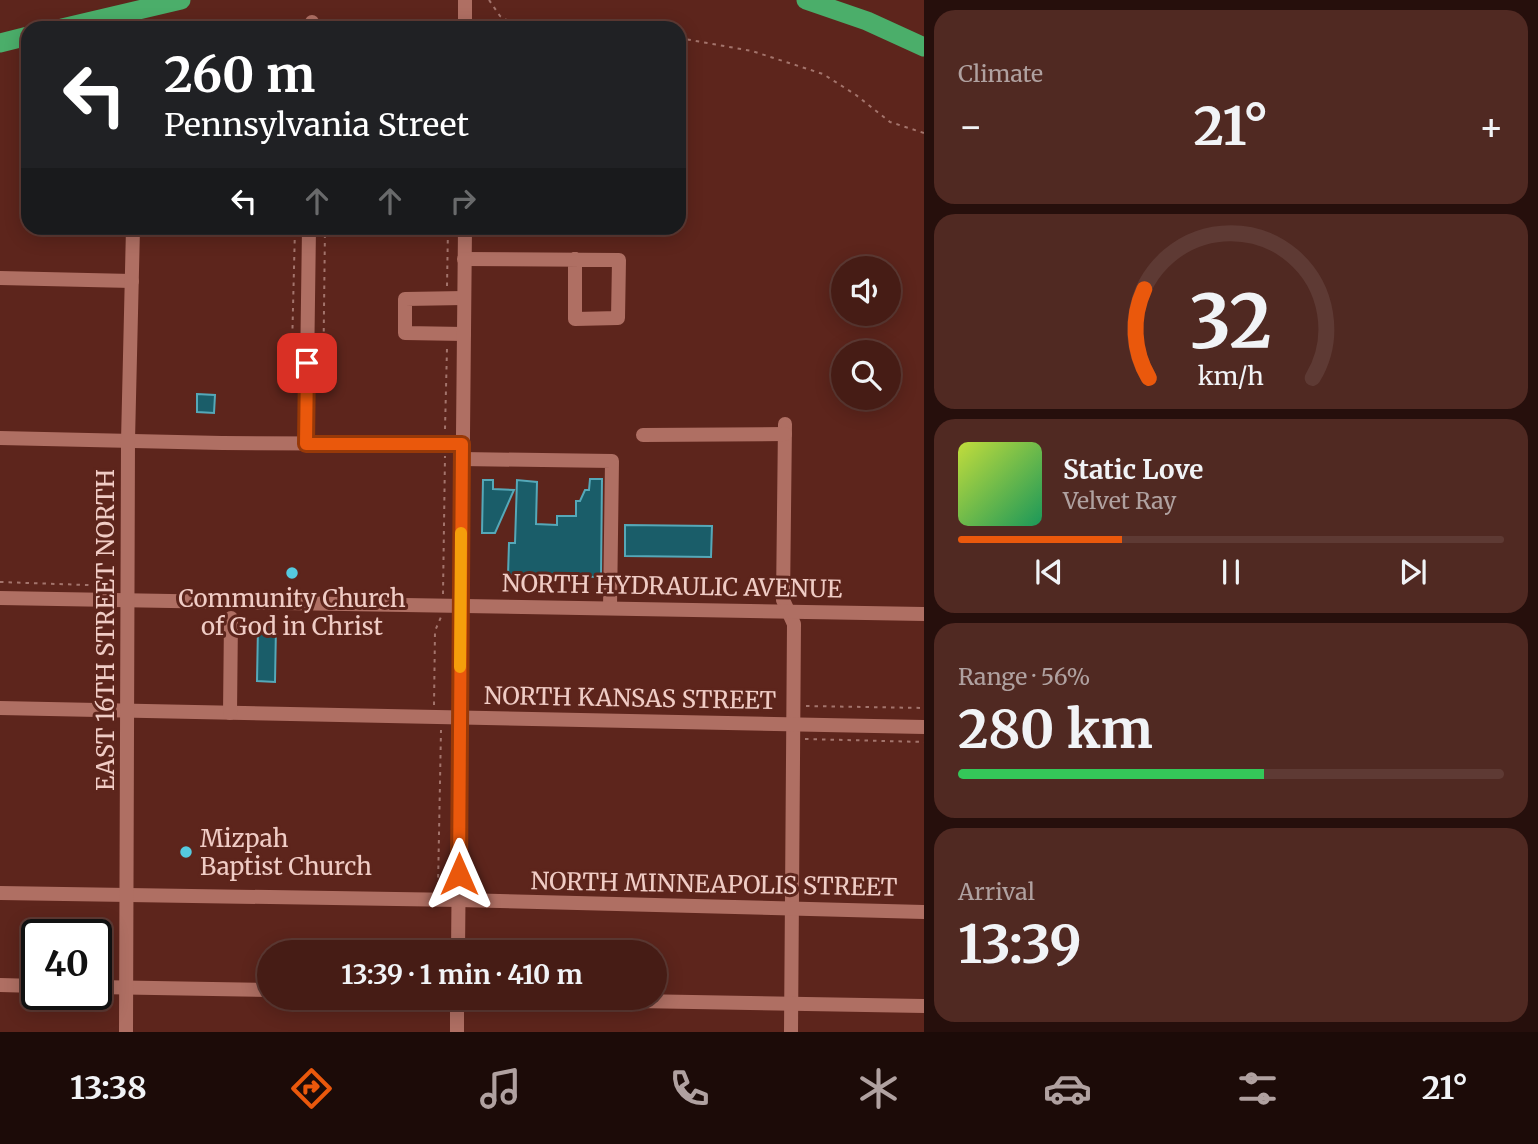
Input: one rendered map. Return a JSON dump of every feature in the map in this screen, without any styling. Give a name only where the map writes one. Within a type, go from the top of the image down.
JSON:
[{"type":"highway","points":[[92,21],[181,0]]},
{"type":"highway","points":[[806,0],[867,22],[924,47]]},
{"type":"highway","points":[[0,43],[21,38]]},
{"type":"street","points":[[465,0],[465,21]]},
{"type":"street","name":"EAST 16TH STREET NORTH","points":[[126,1032],[128,441],[133,235]]},
{"type":"street","points":[[306,444],[309,235]]},
{"type":"street","points":[[458,940],[465,235]]},
{"type":"street","points":[[464,259],[619,260],[618,318],[575,318],[575,260]]},
{"type":"street","points":[[0,278],[132,281]]},
{"type":"street","points":[[464,298],[405,299],[405,333],[464,334]]},
{"type":"street","points":[[643,435],[785,429],[783,600],[794,624],[798,724],[791,1032]]},
{"type":"street","points":[[0,438],[445,444],[462,452],[612,461],[610,607]]},
{"type":"street","name":"NORTH HYDRAULIC AVENUE","points":[[0,598],[924,614]]},
{"type":"street","points":[[230,713],[231,618]]},
{"type":"street","name":"NORTH KANSAS STREET","points":[[0,708],[924,727]]},
{"type":"street","name":"NORTH MINNEAPOLIS STREET","points":[[0,893],[459,900],[924,912]]},
{"type":"street","points":[[0,985],[21,986]]},
{"type":"street","points":[[112,987],[257,990]]},
{"type":"street","points":[[667,1002],[924,1006]]},
{"type":"street","points":[[457,1010],[457,1032]]},
{"type":"path","points":[[489,0],[500,16],[508,21]]},
{"type":"path","points":[[686,39],[752,51],[823,74],[856,94],[890,122],[924,134]]},
{"type":"path","points":[[291,388],[295,235]]},
{"type":"path","points":[[323,391],[325,235]]},
{"type":"path","points":[[447,298],[448,235]]},
{"type":"path","points":[[437,900],[441,724],[434,704],[435,631],[441,618],[442,604],[447,334]]},
{"type":"path","points":[[924,708],[802,706],[798,724],[802,738],[924,741]]},
{"type":"building","points":[[197,394],[215,395],[214,413],[197,412]]},
{"type":"building","points":[[590,479],[602,479],[601,577],[508,575],[509,543],[515,543],[517,480],[537,482],[536,524],[557,525],[557,516],[576,516],[576,501],[580,501],[585,490],[589,490]]},
{"type":"building","points":[[483,480],[493,480],[493,489],[514,490],[495,533],[482,533]]},
{"type":"building","points":[[625,525],[712,526],[711,557],[625,556]]},
{"type":"building","points":[[258,626],[276,626],[275,682],[257,681]]},
{"type":"slow traffic","points":[[460,667],[461,533]]},
{"type":"place","name":"Community Church of God in Christ","points":[[292,573]]},
{"type":"place","name":"Mizpah Baptist Church","points":[[186,852]]},
{"type":"route","points":[[307,363],[306,444],[462,444],[459,874]]}]
